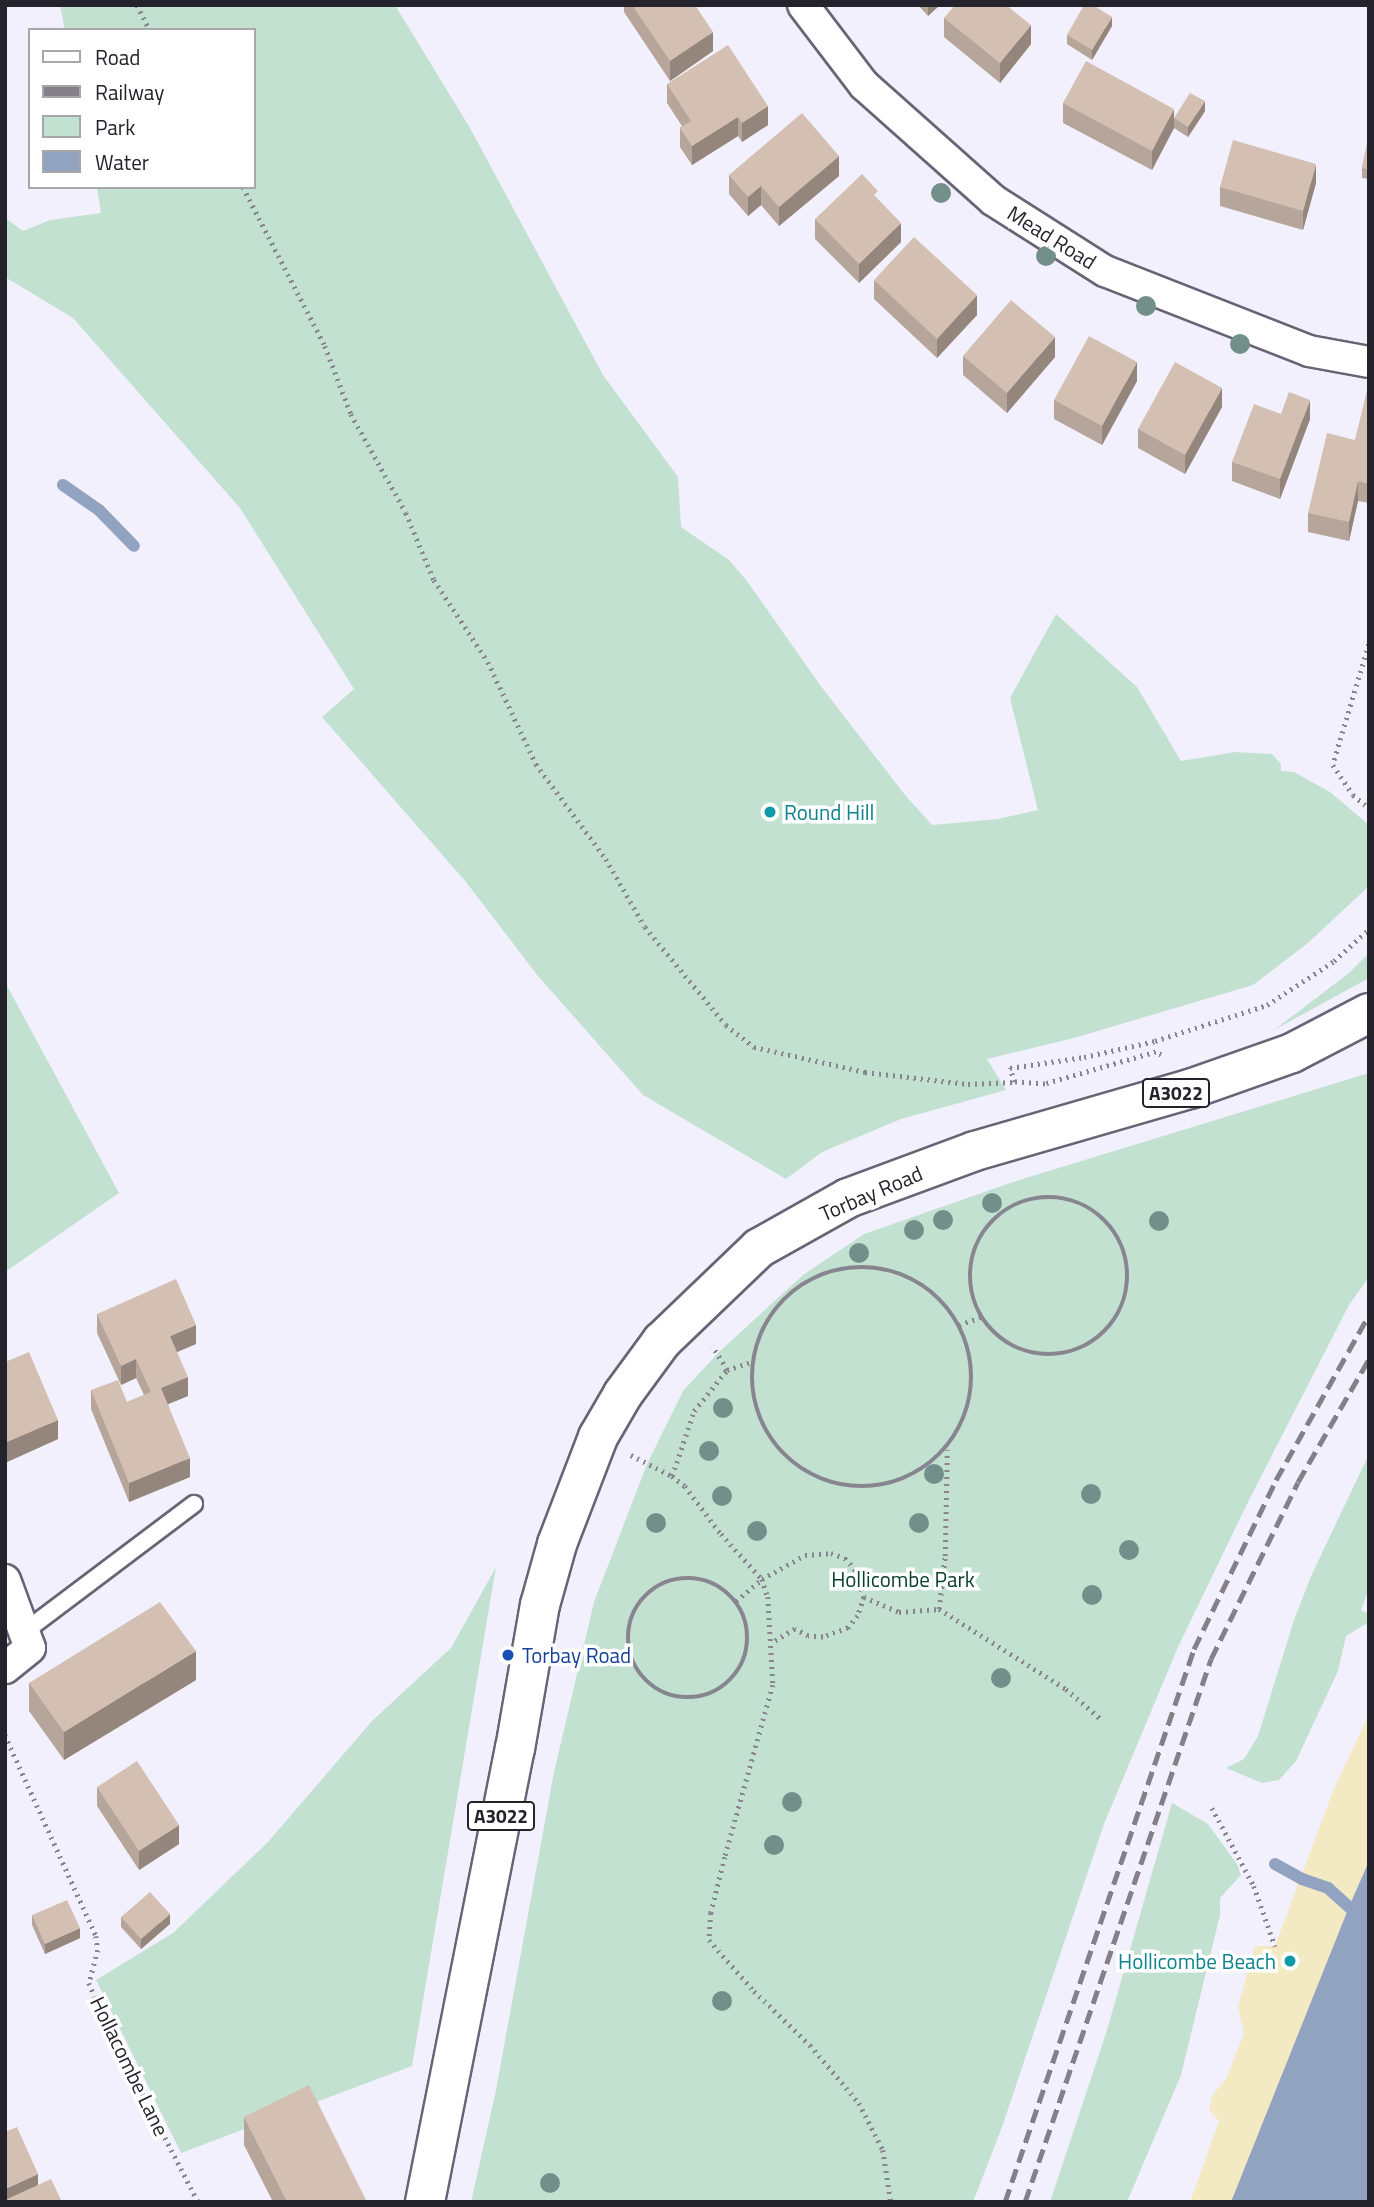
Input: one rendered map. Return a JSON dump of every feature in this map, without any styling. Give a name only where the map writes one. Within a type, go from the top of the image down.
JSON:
[{"type":"main road","name":"Torbay Road","points":[[425,2202],[515,1749],[540,1605],[557,1544],[598,1437],[623,1394],[662,1340],[759,1248],[848,1198],[975,1151],[1190,1089],[1292,1053],[1369,1013]]},
{"type":"street","name":"Mead Road","points":[[803,5],[864,85],[993,200],[1105,271],[1309,351],[1369,362]]},
{"type":"street","points":[[5,1580],[30,1648],[5,1668]]},
{"type":"lane","points":[[24,1632],[194,1504]]},
{"type":"path","points":[[137,5],[149,28]]},
{"type":"path","points":[[244,189],[325,346],[351,414],[406,513],[434,580],[488,662],[536,764],[606,859],[645,927],[726,1025],[754,1047],[865,1072],[968,1084],[1045,1084],[1156,1052],[1178,1065],[1190,1089]]},
{"type":"path","points":[[1369,644],[1333,765],[1353,795],[1369,808]]},
{"type":"path","points":[[1014,1082],[1010,1068],[1084,1057],[1155,1041],[1267,1005],[1334,961],[1369,929]]},
{"type":"path","points":[[1042,1197],[1068,1199],[1093,1209],[1112,1227],[1125,1251],[1129,1276],[1125,1302],[1113,1325],[1094,1342],[1071,1353],[1045,1356],[1019,1350],[997,1337],[981,1317],[971,1292],[971,1265],[978,1240],[994,1219],[1016,1204],[1042,1197]]},
{"type":"path","points":[[849,1267],[878,1267],[906,1274],[931,1290],[951,1310],[959,1325],[969,1343],[974,1380],[967,1417],[947,1449],[920,1472],[887,1485],[851,1488],[817,1478],[787,1458],[765,1430],[753,1397],[752,1362],[760,1334],[775,1309],[795,1288],[821,1274],[849,1267]]},
{"type":"path","points":[[959,1325],[981,1317]]},
{"type":"path","points":[[718,1353],[727,1370]]},
{"type":"path","points":[[672,1476],[694,1411],[727,1370],[752,1362]]},
{"type":"path","points":[[598,1437],[672,1476],[685,1486],[721,1534],[762,1579],[768,1597],[773,1685],[725,1857],[711,1913],[709,1940],[754,1990],[810,2045],[859,2103],[883,2150],[891,2202]]},
{"type":"path","points":[[939,1609],[945,1556],[947,1449]]},
{"type":"path","points":[[736,1601],[762,1579],[805,1555],[831,1553],[845,1558],[855,1569],[864,1597],[858,1616],[848,1628],[835,1635],[808,1636],[795,1629],[772,1643]]},
{"type":"path","points":[[682,1578],[702,1579],[721,1587],[736,1601],[746,1619],[749,1639],[745,1660],[735,1678],[720,1690],[702,1697],[684,1699],[665,1694],[649,1685],[636,1671],[629,1653],[628,1632],[633,1613],[653,1589],[682,1578]]},
{"type":"path","points":[[864,1597],[899,1612],[939,1609],[1066,1689],[1102,1720]]},
{"type":"path","name":"Hollacombe Lane","points":[[5,1735],[96,1936],[98,1950],[89,1983],[97,2003],[198,2202]]},
{"type":"path","points":[[1212,1808],[1254,1886],[1275,1946]]},
{"type":"green space","points":[[60,5],[395,5],[470,128],[603,375],[678,477],[681,527],[729,560],[747,581],[820,685],[905,795],[932,825],[998,819],[1038,810],[1010,698],[1056,614],[1137,687],[1181,761],[1235,752],[1272,754],[1281,764],[1281,771],[1294,772],[1330,792],[1369,825],[1369,886],[1308,943],[1253,985],[1074,1038],[987,1059],[1006,1090],[901,1119],[822,1152],[786,1179],[643,1095],[538,976],[466,882],[322,717],[354,689],[240,508],[73,318],[5,277],[5,218],[23,231],[50,220],[101,213],[97,189],[256,189],[256,28],[65,28]]},
{"type":"green space","points":[[1369,953],[1369,978],[1274,1030],[1349,973]]},
{"type":"green space","points":[[5,982],[119,1193],[5,1272]]},
{"type":"green space","name":"Hollicombe Park","points":[[1369,1073],[1369,1277],[1349,1305],[1249,1500],[1178,1647],[1104,1824],[1002,2127],[973,2202],[471,2202],[496,2090],[554,1772],[594,1602],[647,1464],[683,1391],[718,1353],[803,1275],[864,1234],[1016,1181]]},
{"type":"green space","points":[[1369,1454],[1369,1588],[1361,1610],[1369,1614],[1369,1622],[1346,1636],[1338,1671],[1296,1761],[1279,1780],[1262,1783],[1226,1768],[1244,1759],[1258,1736],[1294,1620],[1312,1574]]},
{"type":"green space","points":[[496,1567],[412,2066],[181,2153],[96,1980],[173,1933],[268,1842],[372,1721],[451,1648]]},
{"type":"green space","points":[[1172,1803],[1208,1824],[1237,1864],[1241,1875],[1220,1898],[1220,1915],[1181,2075],[1127,2202],[1050,2202],[1107,2030]]},
{"type":"sand","points":[[1369,1715],[1369,2202],[1190,2202],[1219,2121],[1209,2110],[1212,2096],[1227,2077],[1244,2033],[1238,2007],[1255,1946],[1275,1946],[1335,1786]]},
{"type":"water","name":"Hollicombe Beach","points":[[1369,1861],[1369,2202],[1231,2202],[1349,1907]]},
{"type":"building","points":[[632,5],[695,5],[713,32],[670,61]]},
{"type":"building","points":[[955,5],[1006,5],[1031,25],[1000,63],[944,18]]},
{"type":"building","points":[[1084,5],[1093,5],[1112,17],[1092,50],[1067,35]]},
{"type":"building","points":[[728,45],[768,106],[742,123],[738,117],[692,146],[680,128],[691,121],[667,84]]},
{"type":"building","points":[[1086,61],[1174,109],[1152,151],[1063,103]]},
{"type":"building","points":[[1190,93],[1205,101],[1188,127],[1174,118]]},
{"type":"building","points":[[802,113],[839,156],[779,207],[761,186],[748,197],[729,175]]},
{"type":"building","points":[[1369,134],[1369,170],[1362,168]]},
{"type":"building","points":[[1233,140],[1316,164],[1303,211],[1220,187]]},
{"type":"building","points":[[862,174],[878,191],[874,195],[901,223],[859,264],[815,219]]},
{"type":"building","points":[[914,237],[977,295],[937,339],[874,280]]},
{"type":"building","points":[[1011,300],[1055,337],[1007,393],[963,356]]},
{"type":"building","points":[[1089,336],[1137,362],[1102,426],[1054,400]]},
{"type":"building","points":[[1175,362],[1222,388],[1185,455],[1138,429]]},
{"type":"building","points":[[1367,390],[1369,484],[1358,481],[1349,522],[1308,513],[1327,433],[1355,440]]},
{"type":"building","points":[[1289,392],[1310,400],[1280,479],[1232,462],[1254,404],[1281,414]]},
{"type":"building","points":[[176,1279],[196,1325],[170,1336],[188,1377],[161,1388],[190,1458],[129,1483],[91,1390],[118,1380],[127,1402],[151,1392],[136,1359],[121,1366],[97,1314]]},
{"type":"building","points":[[29,1352],[58,1420],[7,1442],[5,1362]]},
{"type":"building","points":[[160,1602],[196,1651],[64,1732],[29,1683]]},
{"type":"building","points":[[137,1761],[179,1825],[139,1851],[97,1787]]},
{"type":"building","points":[[150,1892],[170,1914],[141,1939],[121,1917]]},
{"type":"building","points":[[67,1900],[80,1928],[45,1944],[32,1915]]},
{"type":"building","points":[[309,2085],[367,2202],[287,2202],[244,2117]]},
{"type":"building","points":[[17,2127],[38,2174],[5,2189],[5,2132]]},
{"type":"building","points":[[51,2179],[62,2202],[5,2202],[5,2200]]},
{"type":"waterway","points":[[63,485],[99,510],[134,546]]},
{"type":"waterway","points":[[1275,1864],[1302,1879],[1328,1888],[1369,1925]]},
{"type":"railway","points":[[1005,2202],[1194,1649],[1276,1480],[1369,1315]]},
{"type":"railway","points":[[1025,2202],[1211,1659],[1298,1482],[1369,1359]]},
{"type":"place","name":"Round Hill","points":[[770,812]]},
{"type":"place","name":"Torbay Road","points":[[508,1655]]},
{"type":"place","name":"Hollicombe Beach","points":[[1290,1961]]}]
